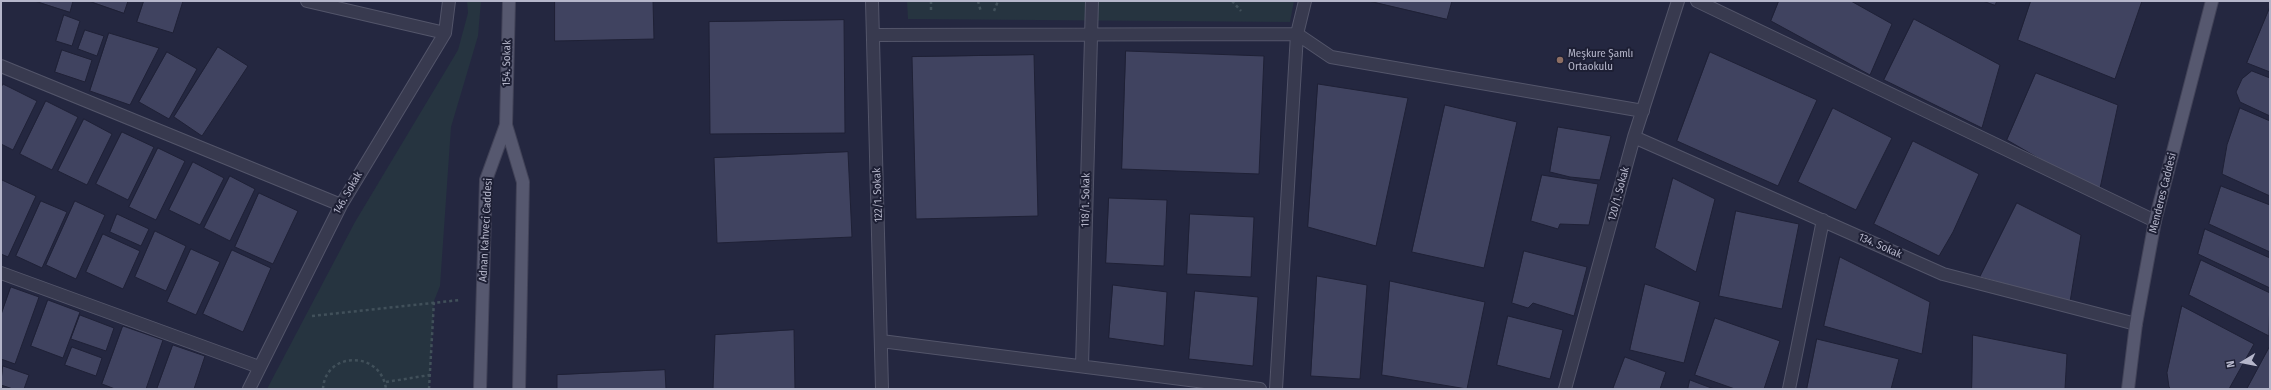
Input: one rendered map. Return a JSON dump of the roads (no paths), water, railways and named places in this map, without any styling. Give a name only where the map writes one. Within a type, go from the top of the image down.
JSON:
[{"type":"main road","name":"154. Sokak","points":[[506,125],[509,1]]},
{"type":"main road","name":"Menderes Caddesi","points":[[2128,389],[2136,324],[2155,221],[2212,1]]},
{"type":"main road","name":"Adnan Kahveci Caddesi","points":[[480,389],[486,180],[506,125]]},
{"type":"main road","points":[[506,125],[522,182],[519,389]]},
{"type":"street","points":[[307,1],[445,33]]},
{"type":"street","name":"146. Sokak","points":[[249,389],[341,204],[445,33],[449,1]]},
{"type":"street","name":"122/1. Sokak","points":[[872,1],[882,389]]},
{"type":"street","name":"118/1. Sokak","points":[[1082,366],[1092,1]]},
{"type":"street","points":[[1276,389],[1297,34],[1305,1]]},
{"type":"street","name":"120/1. Sokak","points":[[1565,389],[1634,136],[1678,1]]},
{"type":"street","points":[[1697,1],[2155,221]]},
{"type":"street","points":[[873,35],[1297,34],[1331,56],[1643,111]]},
{"type":"street","points":[[1,66],[341,204]]},
{"type":"street","name":"134. Sokak","points":[[1634,136],[1943,274],[2136,324]]},
{"type":"street","points":[[1789,389],[1823,220]]},
{"type":"street","points":[[1,273],[259,367]]},
{"type":"street","points":[[881,341],[1260,389]]},
{"type":"place","name":"Meşkure Şamlı Ortaokulu","points":[[1560,60]]}]
